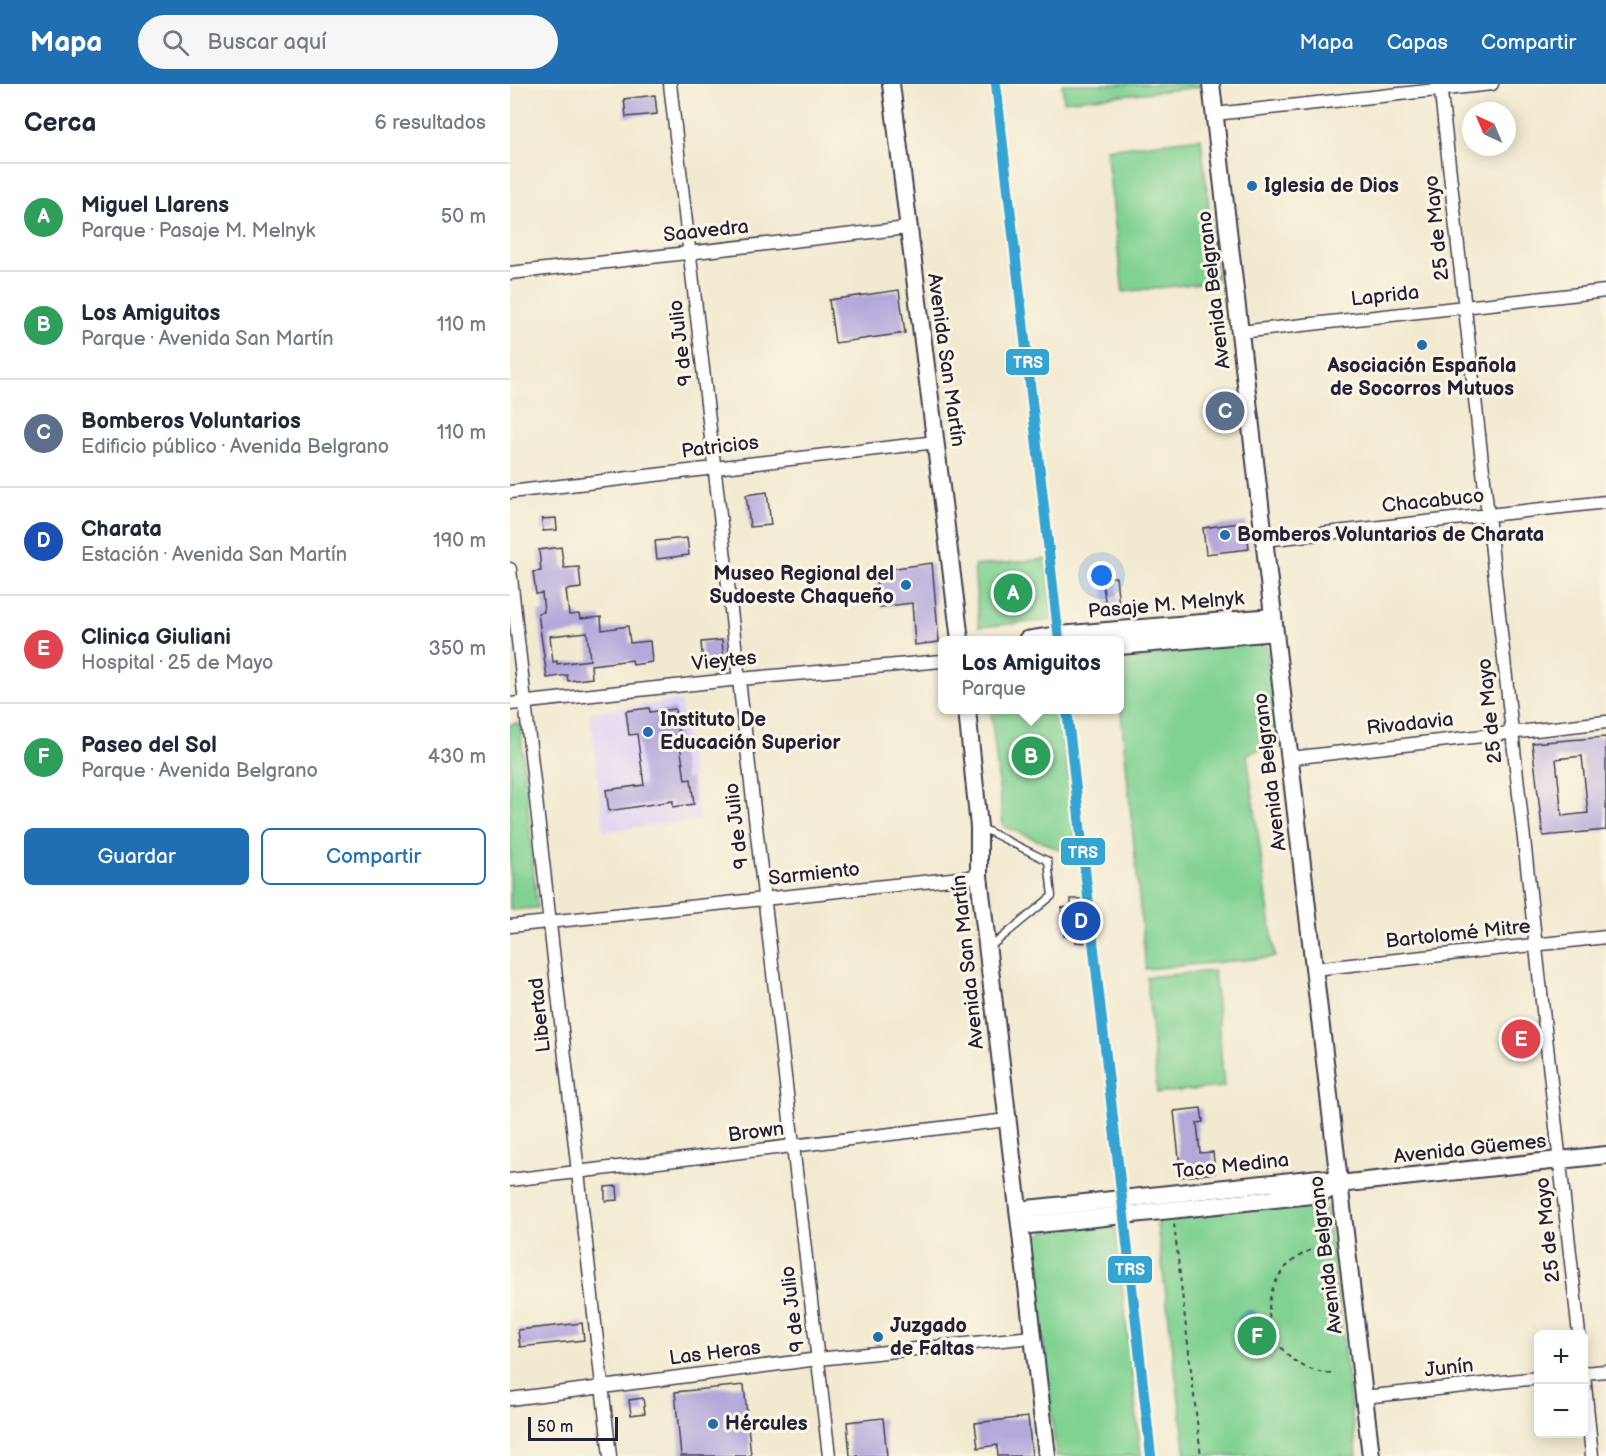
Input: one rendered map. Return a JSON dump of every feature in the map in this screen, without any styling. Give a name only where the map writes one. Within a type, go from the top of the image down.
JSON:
[{"type":"main road","name":"Avenida San Martín","points":[[891,84],[907,228],[960,636]]},
{"type":"main road","name":"Avenida Belgrano","points":[[1212,84],[1371,1456]]},
{"type":"main road","name":"Pasaje M. Melnyk","points":[[1053,636],[1274,624]]},
{"type":"main road","name":"Pasaje M. Melnyk","points":[[1124,645],[1274,624]]},
{"type":"main road","name":"Avenida San Martín","points":[[967,714],[979,827],[979,876],[1047,1456]]},
{"type":"main road","name":"Avenida Güemes","points":[[1340,1184],[1606,1155]]},
{"type":"main road","name":"Taco Medina","points":[[1019,1218],[1318,1178],[1340,1184]]},
{"type":"street","name":"9 de Julio","points":[[670,84],[829,1456]]},
{"type":"street","points":[[1215,114],[1441,87],[1492,84]]},
{"type":"street","name":"25 de Mayo","points":[[1441,87],[1578,1330]]},
{"type":"street","name":"Saavedra","points":[[510,273],[907,228]]},
{"type":"street","name":"Laprida","points":[[1240,332],[1606,291]]},
{"type":"street","name":"Patricios","points":[[510,492],[936,442]]},
{"type":"street","name":"Chacabuco","points":[[1264,540],[1606,502]]},
{"type":"street","name":"Libertad","points":[[510,569],[610,1456]]},
{"type":"street","name":"Vieytes","points":[[510,704],[739,679],[938,661]]},
{"type":"street","name":"Rivadavia","points":[[1290,758],[1606,722]]},
{"type":"street","name":"Sarmiento","points":[[510,926],[979,876]]},
{"type":"street","name":"Bartolomé Mitre","points":[[1314,969],[1606,937]]},
{"type":"street","name":"Brown","points":[[510,1180],[1006,1120]]},
{"type":"street","name":"Las Heras","points":[[510,1399],[818,1359],[1032,1336]]},
{"type":"street","points":[[1588,1373],[1606,1371]]},
{"type":"street","name":"Junín","points":[[1364,1397],[1534,1379]]},
{"type":"street","points":[[1585,1384],[1592,1456]]},
{"type":"lane","points":[[979,827],[1048,861],[1052,896],[988,949]]},
{"type":"path","points":[[1173,1218],[1201,1456]]},
{"type":"path","points":[[1318,1247],[1297,1257],[1280,1273],[1270,1294],[1269,1317],[1271,1328],[1280,1346],[1294,1361],[1312,1371],[1333,1374]]},
{"type":"shaded area","points":[[681,701],[699,820],[604,831],[590,712]]},
{"type":"green space","points":[[1062,84],[1200,84],[1200,87],[1064,101]]},
{"type":"green space","points":[[1201,138],[1217,281],[1123,292],[1106,149]]},
{"type":"green space","points":[[1047,559],[1053,620],[979,627],[974,566]]},
{"type":"green space","points":[[1266,642],[1279,743],[1247,754],[1275,957],[1146,969],[1121,714],[1124,714],[1124,658]]},
{"type":"green space","points":[[991,714],[1060,714],[1078,857],[1003,826]]},
{"type":"green space","points":[[520,723],[537,908],[510,910],[510,724]]},
{"type":"green space","points":[[1214,971],[1224,1087],[1157,1093],[1147,977]]},
{"type":"green space","points":[[1313,1200],[1327,1208],[1357,1456],[1186,1456],[1156,1216]]},
{"type":"green space","points":[[1115,1222],[1141,1456],[1056,1456],[1033,1243],[1045,1231]]},
{"type":"water","points":[[1249,1311],[1256,1314],[1259,1321],[1256,1328],[1249,1331],[1242,1328],[1239,1321],[1242,1314]]},
{"type":"building","points":[[655,95],[657,114],[626,117],[624,99]]},
{"type":"building","points":[[899,290],[905,333],[835,343],[829,300]]},
{"type":"building","points":[[767,492],[771,525],[750,527],[746,495]]},
{"type":"building","points":[[556,518],[557,530],[543,531],[542,519]]},
{"type":"building","name":"Bomberos Voluntarios de Charata","points":[[1246,522],[1249,549],[1206,554],[1203,528]]},
{"type":"building","points":[[687,538],[689,555],[657,559],[655,541]]},
{"type":"building","points":[[561,547],[564,568],[579,567],[581,588],[566,590],[569,615],[579,614],[580,619],[601,617],[602,630],[628,626],[630,643],[650,641],[652,662],[633,665],[632,660],[591,665],[592,678],[568,681],[567,675],[547,678],[538,613],[544,612],[542,593],[536,594],[533,572],[541,571],[539,550]],"holes":[[[587,632],[590,660],[557,664],[557,661],[553,662],[550,636]]]},
{"type":"building","name":"Museo Regional del Sudoeste Chaqueño","points":[[932,563],[938,642],[915,645],[912,603],[880,607],[875,571]]},
{"type":"building","points":[[1116,577],[1120,615],[1107,616],[1102,578]]},
{"type":"building","points":[[722,640],[724,664],[703,666],[701,642]]},
{"type":"building","points":[[649,708],[650,712],[675,709],[685,780],[691,779],[694,804],[673,807],[673,801],[609,811],[606,790],[644,785],[637,734],[629,735],[626,711]]},
{"type":"building","points":[[1606,737],[1606,830],[1543,836],[1532,743]],"holes":[[[1582,756],[1588,813],[1562,816],[1556,759]]]},
{"type":"building","points":[[1071,899],[1086,899],[1090,943],[1076,942],[1076,936],[1064,936],[1061,908],[1071,907]]},
{"type":"building","points":[[1201,1108],[1203,1122],[1197,1123],[1200,1153],[1213,1152],[1215,1173],[1181,1177],[1174,1111]]},
{"type":"building","points":[[617,1186],[618,1200],[605,1201],[605,1187]]},
{"type":"building","points":[[582,1323],[584,1340],[520,1347],[518,1330]]},
{"type":"building","name":"Hércules","points":[[744,1385],[751,1456],[681,1456],[675,1392]]},
{"type":"building","points":[[643,1398],[645,1413],[631,1415],[629,1400]]},
{"type":"building","points":[[1028,1417],[1032,1456],[998,1456],[997,1445],[978,1448],[975,1423]]},
{"type":"building","points":[[883,1418],[887,1456],[850,1456],[847,1422]]},
{"type":"transit line","name":"TRS","points":[[996,84],[1059,636]]},
{"type":"transit line","name":"TRS","points":[[1067,714],[1151,1456]]},
{"type":"place","name":"Iglesia de Dios","points":[[1252,186]]},
{"type":"place","name":"Asociación Española de Socorros Mutuos","points":[[1422,345]]},
{"type":"place","name":"Bomberos Voluntarios","points":[[1225,411]]},
{"type":"place","name":"Bomberos Voluntarios de Charata","points":[[1225,535]]},
{"type":"place","name":"Museo Regional del Sudoeste Chaqueño","points":[[906,585]]},
{"type":"place","name":"Miguel Llarens","points":[[1013,593]]},
{"type":"place","name":"Instituto De Educación Superior","points":[[648,732]]},
{"type":"place","name":"Los Amiguitos","points":[[1031,756]]},
{"type":"place","name":"Charata","points":[[1081,921]]},
{"type":"place","name":"Clinica Giuliani","points":[[1521,1039]]},
{"type":"place","name":"Paseo del Sol","points":[[1257,1336]]},
{"type":"place","name":"Juzgado de Faltas","points":[[878,1337]]},
{"type":"place","name":"Hércules","points":[[713,1424]]}]
